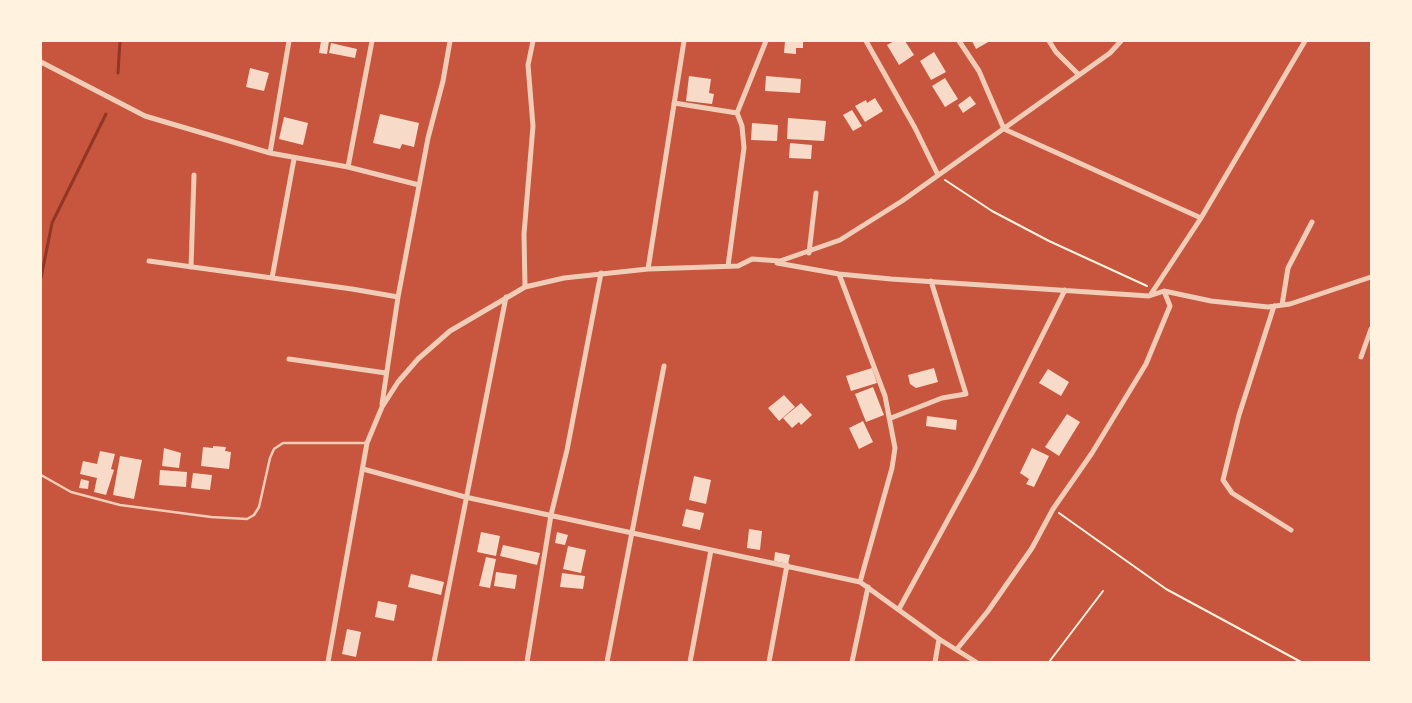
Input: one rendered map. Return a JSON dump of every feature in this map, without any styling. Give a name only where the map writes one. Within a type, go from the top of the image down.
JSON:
[{"type":"street","points":[[270,153],[289,41]]},
{"type":"street","points":[[348,167],[372,41]]},
{"type":"street","points":[[382,407],[398,297],[419,185],[450,41]]},
{"type":"street","points":[[525,287],[524,234],[533,126],[528,65],[533,41]]},
{"type":"street","points":[[648,269],[684,41]]},
{"type":"street","points":[[728,266],[744,148],[742,126],[737,113],[766,41]]},
{"type":"street","points":[[866,41],[915,128],[938,175]]},
{"type":"street","points":[[959,41],[979,71],[1004,129],[1201,218]]},
{"type":"street","points":[[1049,41],[1056,52],[1079,75]]},
{"type":"street","points":[[328,662],[367,443],[382,407],[398,382],[418,359],[450,331],[525,287],[564,278],[601,273],[648,269],[738,266],[752,258],[780,261],[809,253],[840,240],[872,222],[1004,129],[1110,53],[1121,41]]},
{"type":"street","points":[[1149,296],[1156,290],[1201,218],[1305,41]]},
{"type":"street","points":[[41,62],[145,116],[270,153],[348,167],[419,185]]},
{"type":"street","points":[[674,103],[737,113]]},
{"type":"street","points":[[272,278],[294,158]]},
{"type":"street","points":[[192,266],[194,175]]},
{"type":"street","points":[[809,253],[816,193]]},
{"type":"street","points":[[1282,305],[1288,268],[1312,222]]},
{"type":"street","points":[[752,258],[839,274],[1149,296],[1164,291],[1211,301],[1274,306],[1371,277]]},
{"type":"street","points":[[149,261],[398,297]]},
{"type":"street","points":[[526,662],[551,515],[567,450],[601,273]]},
{"type":"street","points":[[839,274],[885,396],[891,418],[895,448],[892,468],[860,582]]},
{"type":"street","points":[[891,418],[942,398],[966,394],[931,281]]},
{"type":"street","points":[[899,609],[975,470],[1065,290]]},
{"type":"street","points":[[957,649],[988,611],[1032,548],[1053,509],[1092,453],[1146,364],[1170,306],[1164,291]]},
{"type":"street","points":[[434,662],[465,497],[506,297]]},
{"type":"street","points":[[1274,306],[1239,415],[1224,480],[1232,493],[1291,530]]},
{"type":"street","points":[[1361,357],[1371,329]]},
{"type":"street","points":[[289,359],[386,373]]},
{"type":"street","points":[[607,662],[664,366]]},
{"type":"street","points":[[363,469],[465,497],[860,582],[939,639],[976,662]]},
{"type":"street","points":[[690,662],[711,550]]},
{"type":"street","points":[[770,662],[787,565]]},
{"type":"street","points":[[852,662],[868,588]]},
{"type":"street","points":[[935,662],[939,639]]},
{"type":"lane","points":[[41,475],[71,492],[120,505],[211,517],[247,519],[254,515],[259,507],[270,458],[274,449],[283,443],[367,443]]},
{"type":"path","points":[[938,175],[992,211],[1049,241],[1156,290]]},
{"type":"path","points":[[1053,509],[1166,589],[1301,662]]},
{"type":"path","points":[[1049,662],[1103,591]]},
{"type":"building","points":[[321,41],[329,41],[327,54],[319,53]]},
{"type":"building","points":[[785,41],[803,41],[803,48],[796,48],[796,54],[784,53]]},
{"type":"building","points":[[894,41],[905,41],[914,55],[899,65],[887,45]]},
{"type":"building","points":[[972,41],[990,41],[976,49]]},
{"type":"building","points":[[331,43],[357,49],[355,58],[329,53]]},
{"type":"building","points":[[934,52],[946,72],[931,80],[920,61]]},
{"type":"building","points":[[250,68],[269,73],[264,91],[246,87]]},
{"type":"building","points":[[689,76],[711,79],[709,93],[714,94],[712,104],[686,101]]},
{"type":"building","points":[[766,76],[801,79],[800,93],[765,91]]},
{"type":"building","points":[[945,78],[958,99],[945,107],[932,86]]},
{"type":"building","points":[[970,96],[976,104],[963,113],[958,105]]},
{"type":"building","points":[[875,98],[883,111],[865,122],[855,106],[866,100],[867,103]]},
{"type":"building","points":[[852,110],[862,126],[853,131],[843,115]]},
{"type":"building","points":[[380,114],[419,123],[414,147],[402,144],[400,149],[373,143]]},
{"type":"building","points":[[284,117],[308,123],[303,145],[279,139]]},
{"type":"building","points":[[788,118],[826,121],[824,141],[787,139]]},
{"type":"building","points":[[752,123],[778,125],[777,141],[751,140]]},
{"type":"building","points":[[790,143],[812,145],[811,159],[789,158]]},
{"type":"building","points":[[872,368],[877,383],[851,391],[846,376]]},
{"type":"building","points":[[934,368],[938,382],[916,388],[910,384],[908,375]]},
{"type":"building","points":[[1048,369],[1069,382],[1061,396],[1039,383]]},
{"type":"building","points":[[873,387],[884,415],[866,422],[855,394]]},
{"type":"building","points":[[784,395],[795,407],[779,421],[768,408]]},
{"type":"building","points":[[801,403],[812,415],[801,425],[799,422],[792,428],[783,418]]},
{"type":"building","points":[[1067,414],[1080,422],[1059,456],[1045,447]]},
{"type":"building","points":[[927,416],[957,420],[956,430],[926,426]]},
{"type":"building","points":[[863,421],[873,442],[859,449],[849,428]]},
{"type":"building","points":[[213,446],[226,447],[225,451],[231,452],[229,469],[201,466],[203,447],[213,448]]},
{"type":"building","points":[[164,448],[181,453],[179,468],[162,466]]},
{"type":"building","points":[[1032,448],[1049,456],[1034,487],[1026,484],[1029,479],[1020,473]]},
{"type":"building","points":[[100,451],[115,454],[111,469],[114,470],[106,495],[94,492],[97,478],[80,474],[83,461],[97,464]]},
{"type":"building","points":[[120,456],[142,460],[134,499],[113,495]]},
{"type":"building","points":[[160,470],[187,472],[186,487],[159,485]]},
{"type":"building","points":[[193,473],[212,475],[210,490],[191,488]]},
{"type":"building","points":[[694,476],[711,480],[706,504],[689,500]]},
{"type":"building","points":[[81,479],[89,481],[88,489],[79,488]]},
{"type":"building","points":[[686,509],[704,513],[700,530],[682,526]]},
{"type":"building","points":[[749,529],[762,531],[760,550],[747,548]]},
{"type":"building","points":[[481,532],[500,536],[496,556],[477,552]]},
{"type":"building","points":[[557,532],[568,535],[565,545],[555,543]]},
{"type":"building","points":[[503,545],[540,553],[537,565],[500,556]]},
{"type":"building","points":[[568,546],[586,550],[581,573],[563,569]]},
{"type":"building","points":[[775,552],[790,555],[788,564],[774,561]]},
{"type":"building","points":[[486,557],[496,559],[490,588],[479,586]]},
{"type":"building","points":[[496,572],[517,575],[515,589],[494,586]]},
{"type":"building","points":[[562,573],[585,576],[583,589],[560,587]]},
{"type":"building","points":[[411,574],[444,582],[441,595],[408,587]]},
{"type":"building","points":[[378,601],[397,605],[394,621],[375,617]]},
{"type":"building","points":[[347,629],[361,632],[356,657],[342,654]]},
{"type":"waterway","points":[[118,73],[120,41]]},
{"type":"waterway","points":[[41,278],[52,223],[106,114]]}]
